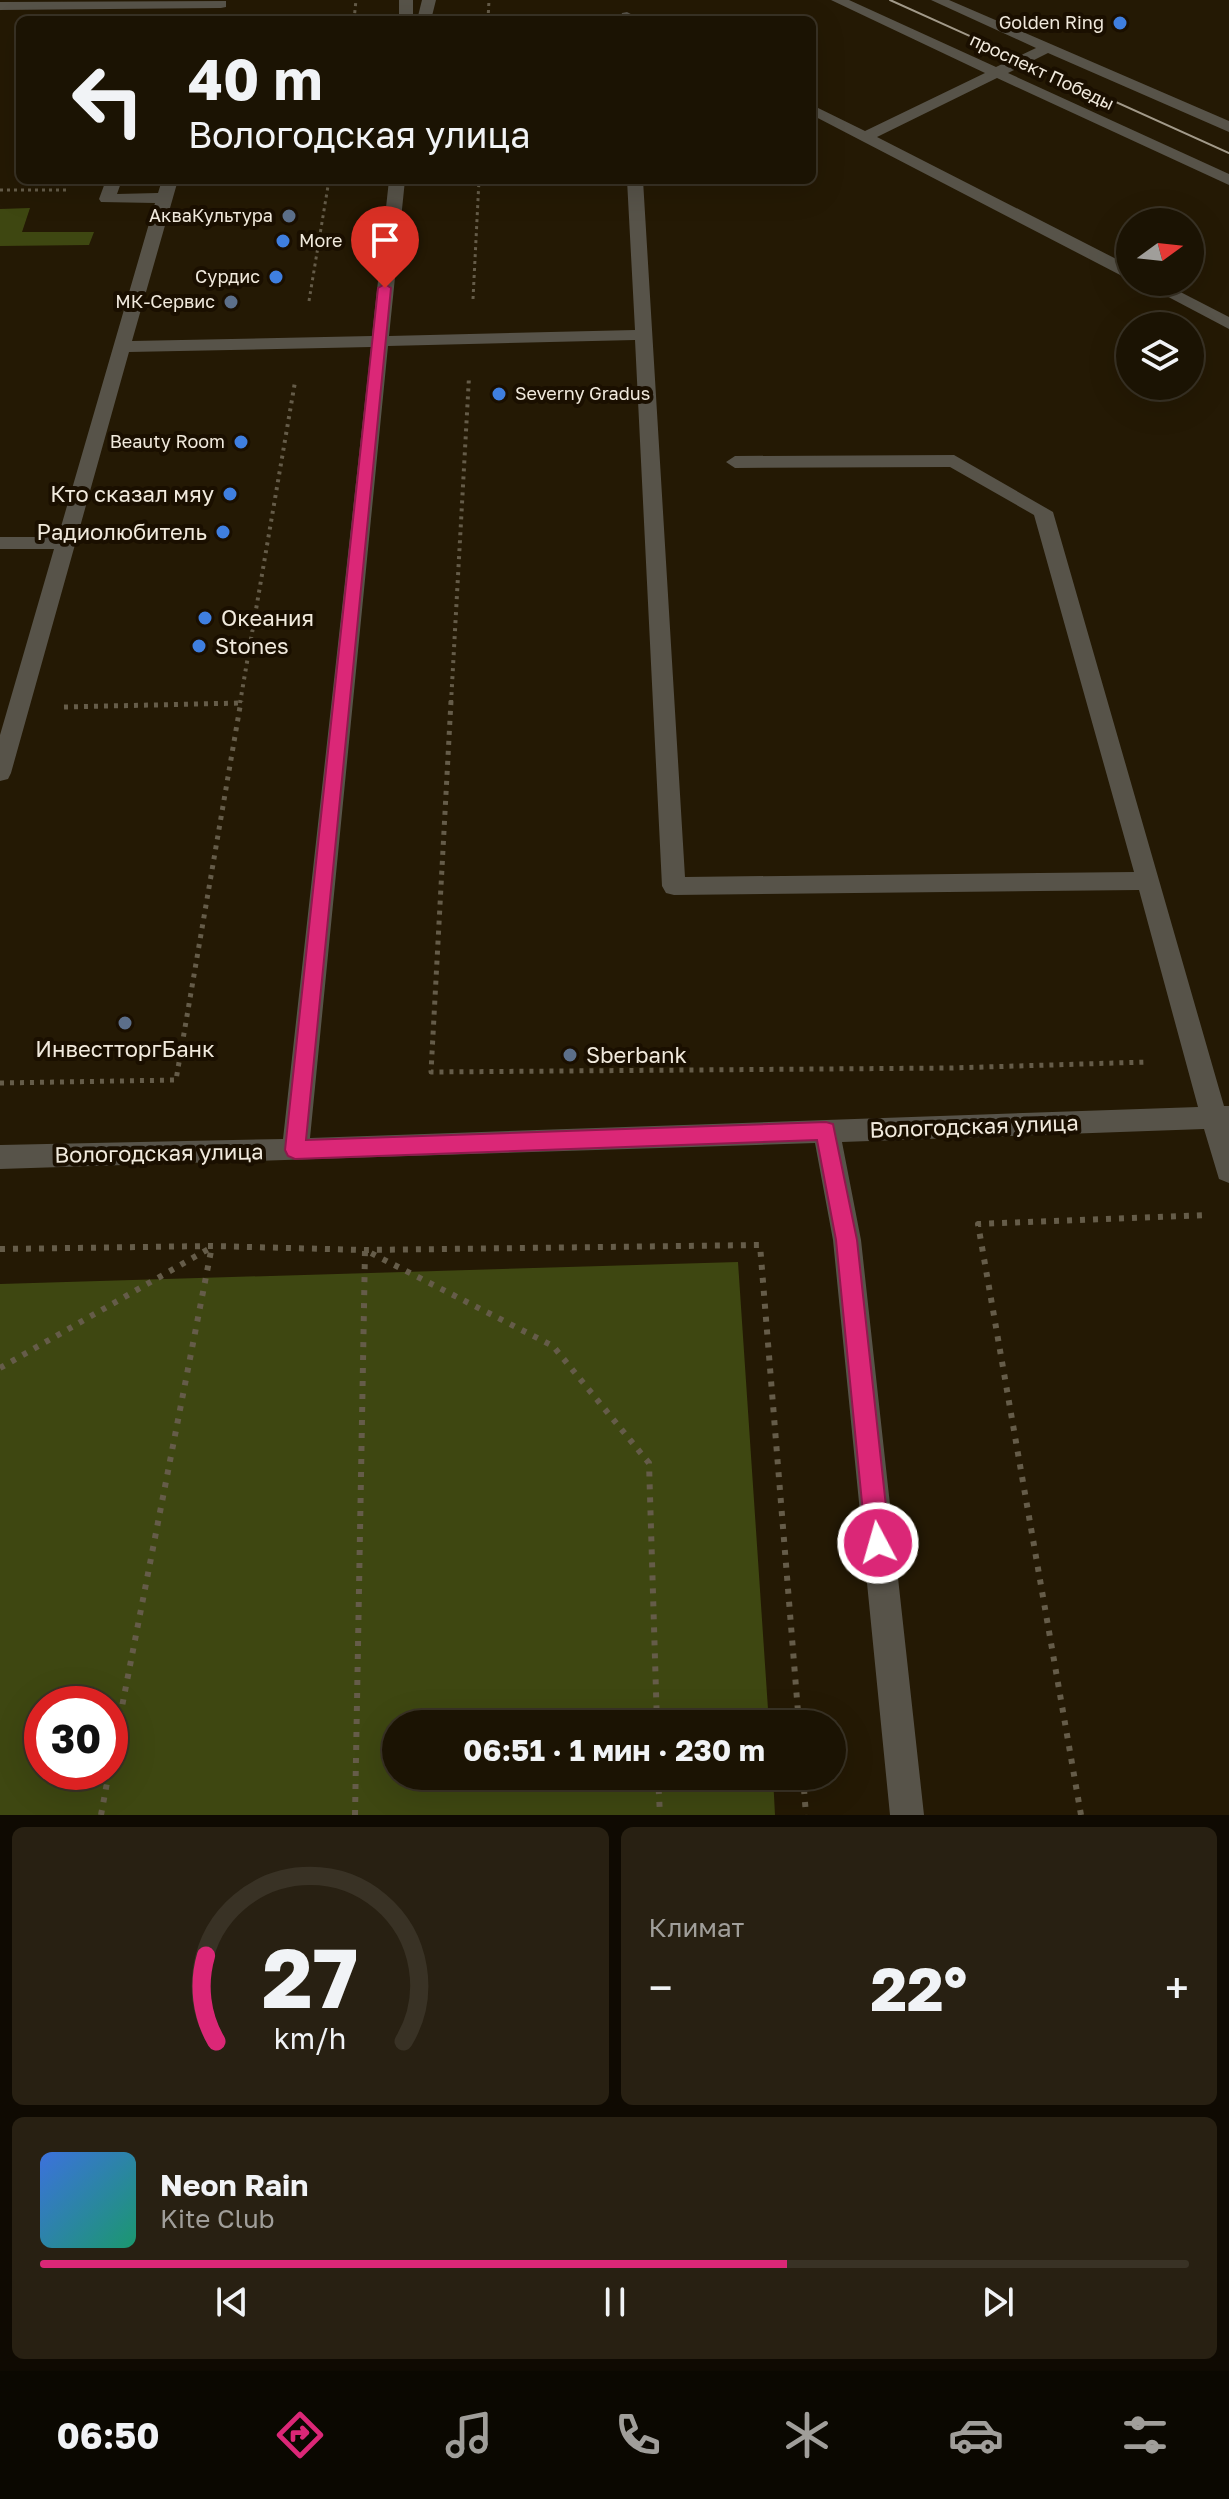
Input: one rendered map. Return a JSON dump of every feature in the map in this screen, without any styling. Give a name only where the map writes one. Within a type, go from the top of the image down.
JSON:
[{"type":"street","name":"проспект Победы","points":[[838,0],[1229,180]]},
{"type":"street","name":"проспект Победы","points":[[938,0],[1229,127]]},
{"type":"street","points":[[0,6],[221,2]]},
{"type":"street","points":[[168,16],[172,5]]},
{"type":"street","points":[[866,136],[1046,49]]},
{"type":"street","points":[[816,111],[1116,266]]},
{"type":"street","points":[[295,1150],[397,184]]},
{"type":"street","points":[[635,184],[674,886],[1148,881]]},
{"type":"street","points":[[0,773],[167,189],[107,199],[112,185]]},
{"type":"street","points":[[1175,296],[1229,324]]},
{"type":"street","points":[[122,347],[643,335]]},
{"type":"street","points":[[735,462],[954,461],[1043,512],[1200,1061],[1221,1117],[1229,1171]]},
{"type":"street","points":[[0,543],[67,543]]},
{"type":"street","points":[[0,689],[22,698]]},
{"type":"street","name":"Вологодская улица","points":[[0,1157],[295,1150],[1221,1117]]},
{"type":"street","points":[[826,1131],[847,1240],[907,1815]]},
{"type":"path","points":[[0,1083],[176,1080],[328,184]]},
{"type":"path","points":[[479,184],[431,1072],[951,1068],[1200,1061]]},
{"type":"path","points":[[0,190],[112,185]]},
{"type":"path","points":[[22,698],[241,703]]},
{"type":"path","points":[[1081,1815],[978,1224],[1213,1214]]},
{"type":"path","points":[[0,1249],[212,1246],[365,1250],[760,1245],[798,1710]]},
{"type":"path","points":[[0,1368],[212,1246]]},
{"type":"path","points":[[126,1686],[212,1246]]},
{"type":"path","points":[[365,1250],[553,1346],[649,1463],[657,1710]]},
{"type":"path","points":[[355,1815],[365,1250]]},
{"type":"path","points":[[101,1815],[106,1790]]},
{"type":"path","points":[[659,1790],[660,1815]]},
{"type":"path","points":[[804,1790],[806,1815]]},
{"type":"green space","points":[[30,208],[22,232],[94,232],[89,245],[0,246],[0,209]]},
{"type":"green space","points":[[738,1262],[768,1710],[382,1710],[382,1790],[774,1790],[775,1815],[0,1815],[0,1284]]},
{"type":"tram line","points":[[890,0],[1229,153]]},
{"type":"place","name":"Golden Ring","points":[[1120,23]]},
{"type":"place","name":"АкваКультура","points":[[289,216]]},
{"type":"place","name":"More","points":[[283,241]]},
{"type":"place","name":"Сурдис","points":[[276,277]]},
{"type":"place","name":"МК-Сервис","points":[[231,302]]},
{"type":"place","name":"Severny Gradus","points":[[499,394]]},
{"type":"place","name":"Beauty Room","points":[[241,442]]},
{"type":"place","name":"Кто сказал мяу","points":[[230,494]]},
{"type":"place","name":"Радиолюбитель","points":[[223,532]]},
{"type":"place","name":"Океания","points":[[205,618]]},
{"type":"place","name":"Stones","points":[[199,646]]},
{"type":"place","name":"ИнвестторгБанк","points":[[125,1023]]},
{"type":"place","name":"Sberbank","points":[[570,1055]]},
{"type":"route","points":[[385,288],[295,1150],[826,1131],[847,1240],[878,1543]]}]
